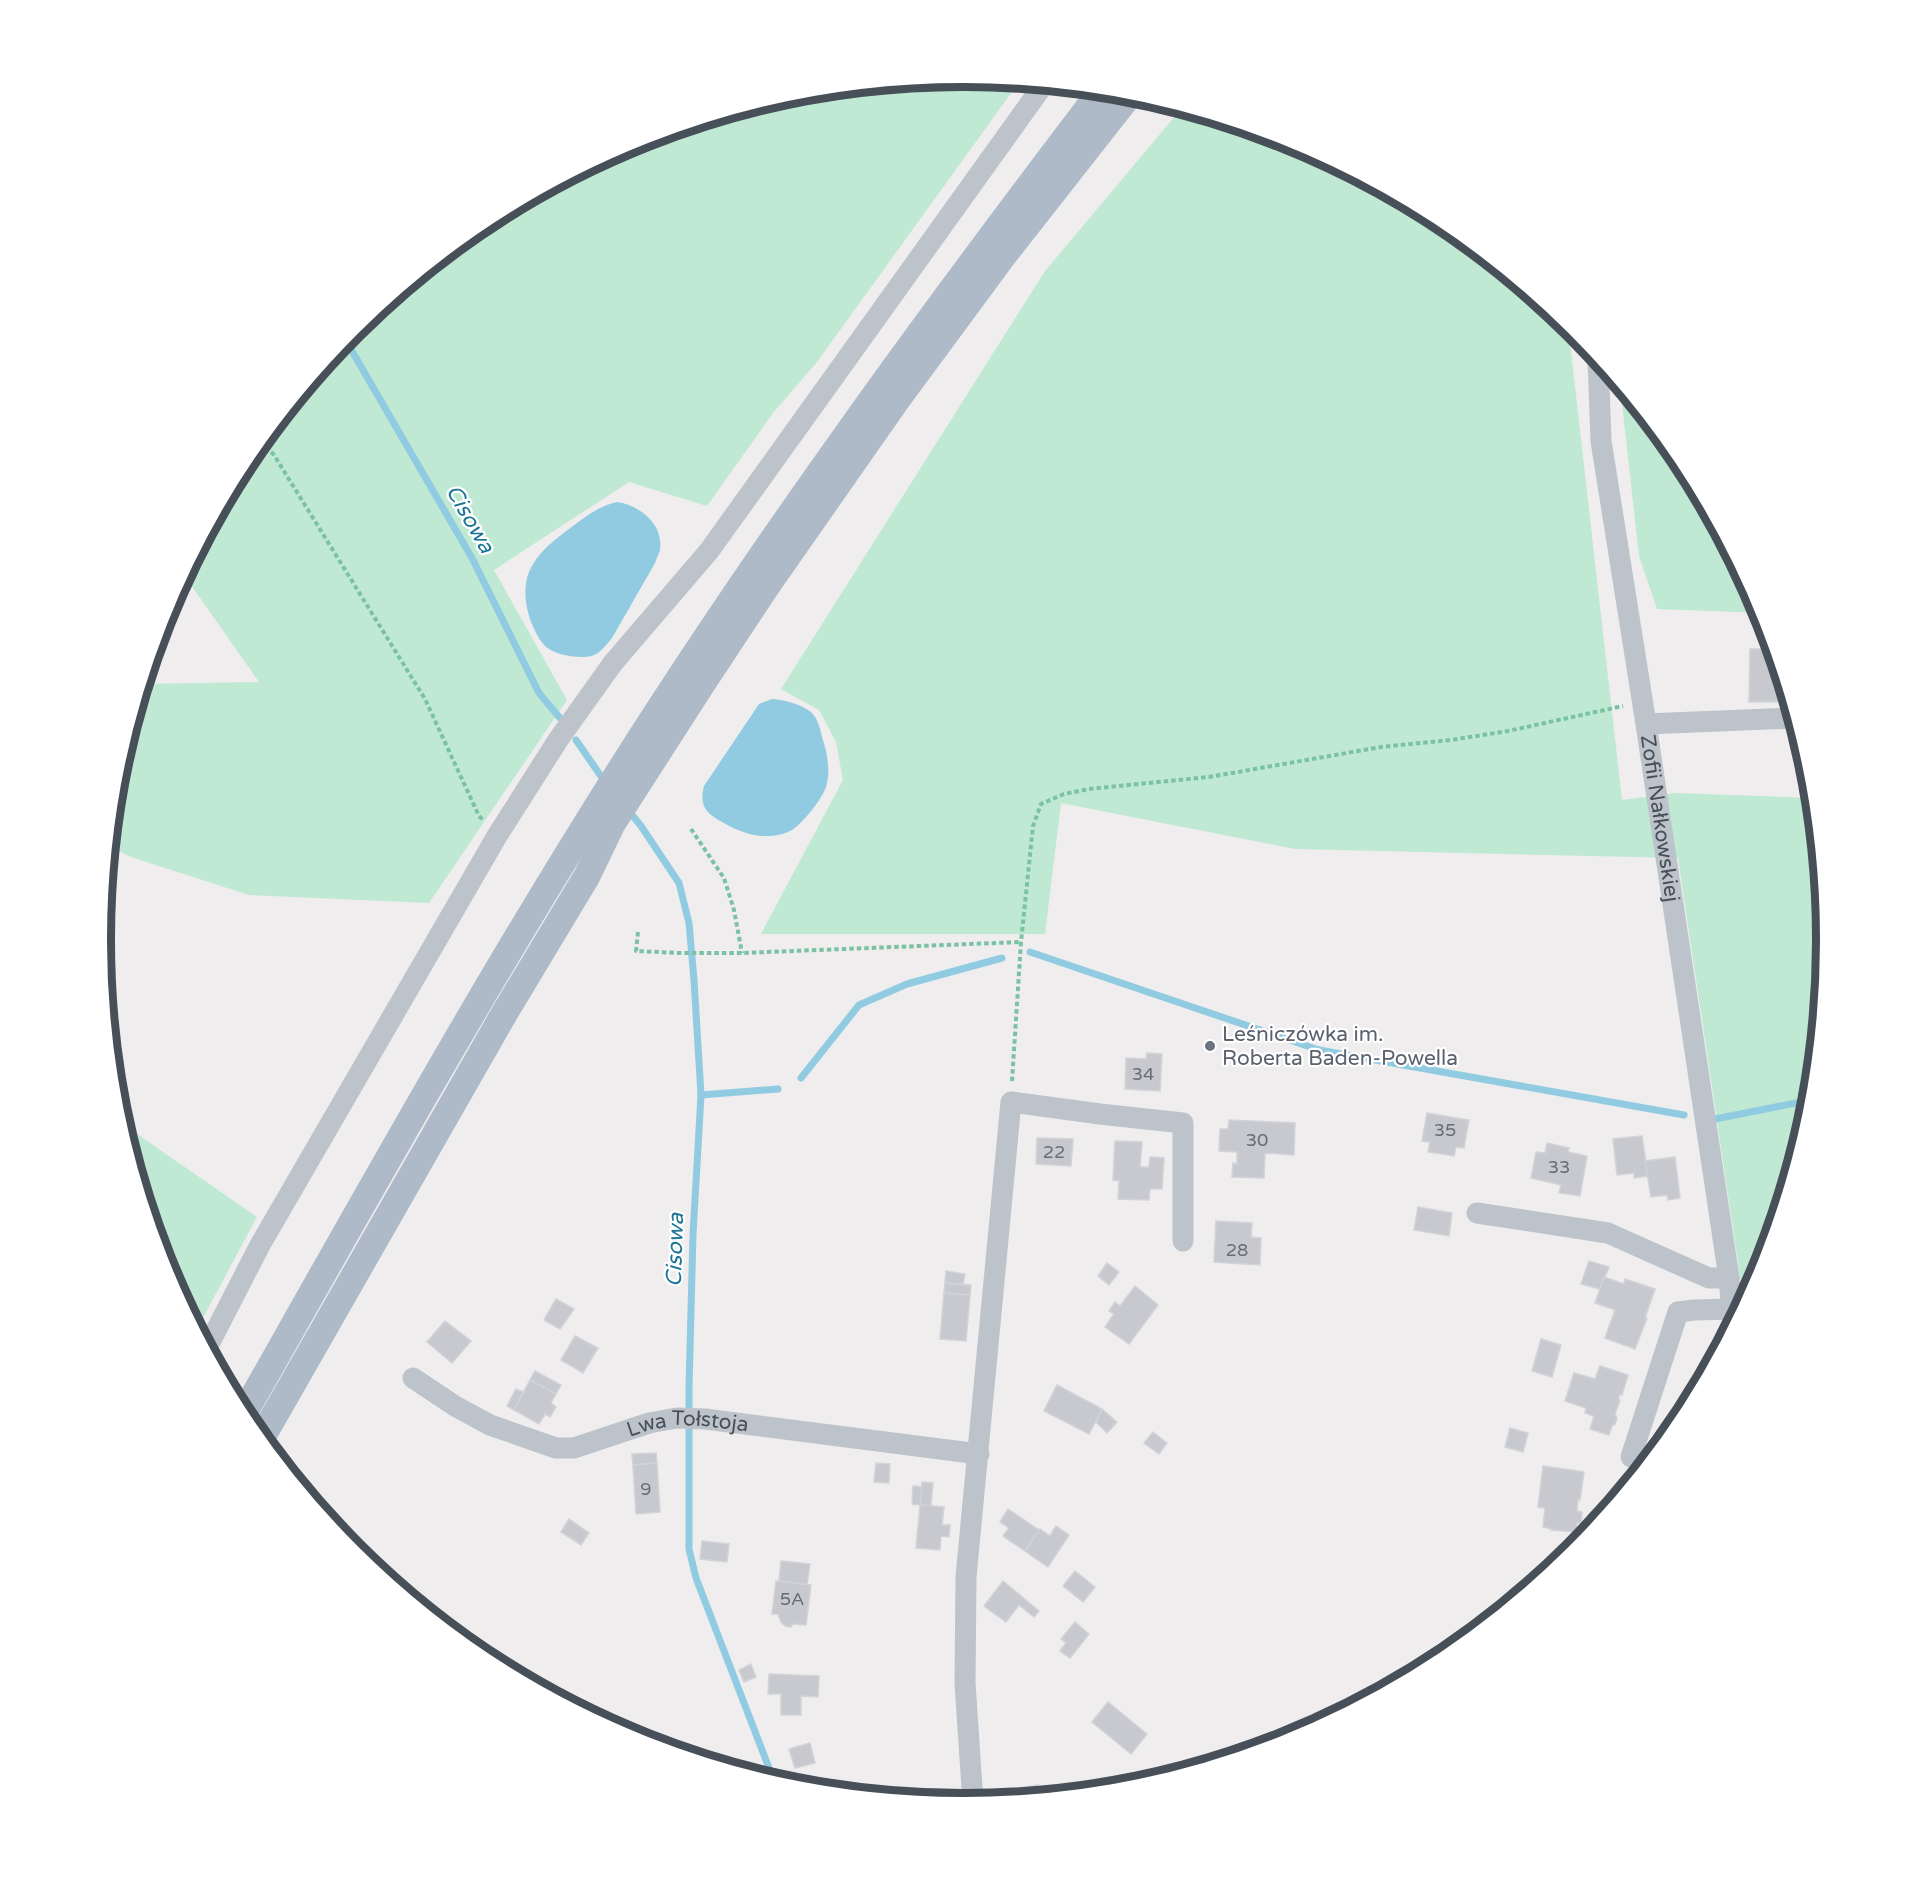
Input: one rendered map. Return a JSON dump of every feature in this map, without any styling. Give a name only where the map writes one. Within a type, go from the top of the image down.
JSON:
[{"type":"main road","points":[[249,1405],[505,957],[605,815],[810,486],[984,245],[1096,97]]},
{"type":"main road","points":[[632,772],[896,401],[1003,256],[1124,102]]},
{"type":"main road","points":[[266,1430],[509,1005],[587,876],[605,815]]},
{"type":"street","points":[[211,1340],[260,1245],[497,836],[558,740],[613,663],[709,552],[1039,91]]},
{"type":"street","name":"Zofii Nałkowskiej","points":[[1598,371],[1601,441],[1646,724],[1729,1278],[1732,1311]]},
{"type":"street","points":[[1646,724],[1785,713]]},
{"type":"street","points":[[972,1793],[965,1683],[966,1577],[1011,1102],[1183,1123],[1183,1241]]},
{"type":"street","points":[[1476,1213],[1608,1233],[1710,1278],[1729,1278]]},
{"type":"street","name":"Zofii Nałkowskiej","points":[[1631,1457],[1678,1312],[1694,1310],[1730,1316]]},
{"type":"street","name":"Lwa Tołstoja","points":[[414,1378],[455,1406],[490,1425],[556,1448],[574,1448],[649,1423],[677,1418],[705,1419],[979,1454]]},
{"type":"path","points":[[267,448],[274,455],[425,699],[479,816],[497,836]]},
{"type":"path","points":[[1011,1102],[1021,942],[1033,826],[1041,804],[1064,794],[1089,789],[1209,777],[1381,747],[1451,740],[1508,731],[1642,702]]},
{"type":"path","points":[[692,829],[724,878],[734,910],[742,953]]},
{"type":"path","points":[[638,932],[636,951],[704,954],[1021,942]]},
{"type":"green space","points":[[964,87],[1014,89],[817,362],[773,413],[707,506],[629,482],[494,570],[567,700],[429,903],[249,895],[131,857],[116,849],[127,774],[151,684],[259,682],[189,582],[225,513],[254,466],[287,421],[360,337],[444,263],[537,201],[586,175],[689,132],[797,103],[852,94]]},
{"type":"green space","points":[[1177,114],[1238,132],[1290,152],[1390,201],[1483,263],[1570,340],[1622,800],[1675,793],[1804,798],[1815,884],[1815,996],[1809,1051],[1800,1106],[1787,1161],[1771,1214],[1742,1289],[1678,858],[1295,849],[1061,803],[1045,934],[761,934],[843,780],[836,742],[819,710],[781,689],[1045,271]]},
{"type":"green space","points":[[1621,398],[1673,466],[1729,563],[1751,613],[1657,609],[1639,556]]},
{"type":"green space","points":[[133,1131],[257,1217],[201,1322],[175,1266],[156,1214]]},
{"type":"water","points":[[617,502],[634,507],[654,524],[660,541],[660,550],[655,563],[612,638],[600,651],[591,656],[580,657],[553,651],[544,645],[530,620],[525,590],[532,565],[546,547],[558,538],[592,513]]},
{"type":"water","points":[[772,699],[787,701],[811,712],[818,724],[825,749],[828,775],[824,792],[801,822],[787,832],[764,836],[739,831],[728,825],[708,812],[702,799],[704,786],[759,704]]},
{"type":"building","points":[[1750,649],[1765,649],[1779,693],[1779,702],[1749,702]]},
{"type":"building","points":[[1796,759],[1800,772],[1796,772]]},
{"type":"building","points":[[1147,1053],[1162,1054],[1160,1091],[1125,1089],[1126,1058],[1146,1059]]},
{"type":"building","points":[[1427,1113],[1469,1120],[1464,1148],[1456,1147],[1454,1156],[1428,1152],[1430,1142],[1422,1141]]},
{"type":"building","points":[[1229,1120],[1295,1123],[1294,1155],[1265,1153],[1264,1178],[1232,1177],[1233,1163],[1237,1164],[1237,1152],[1219,1151],[1220,1129],[1228,1129]]},
{"type":"building","points":[[1642,1136],[1648,1176],[1634,1178],[1634,1173],[1617,1175],[1613,1139]]},
{"type":"building","points":[[1037,1138],[1073,1139],[1071,1166],[1036,1164]]},
{"type":"building","points":[[1115,1141],[1142,1142],[1140,1167],[1149,1167],[1150,1157],[1164,1158],[1162,1189],[1150,1189],[1149,1200],[1118,1199],[1119,1181],[1113,1180]]},
{"type":"building","points":[[1547,1143],[1569,1148],[1568,1152],[1587,1156],[1580,1196],[1559,1193],[1561,1185],[1531,1178],[1536,1152],[1545,1153]]},
{"type":"building","points":[[1675,1157],[1680,1198],[1668,1200],[1667,1195],[1651,1197],[1645,1161]]},
{"type":"building","points":[[1418,1207],[1452,1213],[1449,1236],[1414,1230]]},
{"type":"building","points":[[1216,1221],[1252,1223],[1251,1237],[1261,1238],[1260,1265],[1214,1262]]},
{"type":"building","points":[[1589,1261],[1609,1267],[1600,1289],[1581,1284]]},
{"type":"building","points":[[1107,1263],[1119,1272],[1109,1285],[1098,1276]]},
{"type":"building","points":[[946,1271],[965,1274],[963,1284],[945,1283]]},
{"type":"building","points":[[1604,1277],[1624,1284],[1625,1279],[1655,1289],[1635,1349],[1605,1338],[1615,1310],[1595,1303]]},
{"type":"building","points":[[945,1283],[971,1285],[970,1295],[944,1293]]},
{"type":"building","points":[[1135,1286],[1158,1305],[1129,1344],[1105,1327],[1114,1314],[1109,1311],[1115,1302],[1120,1306]]},
{"type":"building","points":[[944,1293],[970,1295],[966,1341],[940,1339]]},
{"type":"building","points":[[556,1299],[574,1309],[560,1329],[544,1320]]},
{"type":"building","points":[[445,1321],[471,1341],[452,1363],[427,1342]]},
{"type":"building","points":[[575,1336],[598,1348],[583,1373],[561,1360]]},
{"type":"building","points":[[1541,1339],[1561,1345],[1552,1377],[1532,1371]]},
{"type":"building","points":[[1600,1366],[1628,1375],[1622,1395],[1620,1394],[1618,1400],[1620,1400],[1615,1414],[1617,1418],[1609,1435],[1590,1429],[1594,1416],[1585,1413],[1586,1408],[1565,1401],[1574,1373],[1595,1379]]},
{"type":"building","points":[[535,1371],[561,1385],[556,1394],[530,1380]]},
{"type":"building","points":[[530,1380],[556,1394],[551,1403],[556,1407],[550,1417],[545,1414],[539,1424],[514,1410]]},
{"type":"building","points":[[1057,1385],[1102,1409],[1089,1434],[1044,1411]]},
{"type":"building","points":[[516,1389],[523,1392],[514,1410],[507,1406]]},
{"type":"building","points":[[1102,1409],[1117,1422],[1107,1433],[1096,1422]]},
{"type":"building","points":[[1510,1428],[1528,1433],[1523,1452],[1505,1447]]},
{"type":"building","points":[[1153,1432],[1167,1443],[1159,1454],[1144,1443]]},
{"type":"building","points":[[656,1453],[657,1463],[633,1465],[632,1454]]},
{"type":"building","points":[[657,1463],[660,1512],[636,1514],[633,1465]]},
{"type":"building","points":[[876,1463],[890,1464],[889,1483],[874,1482]]},
{"type":"building","points":[[1543,1466],[1584,1472],[1577,1511],[1582,1512],[1581,1523],[1577,1523],[1576,1532],[1543,1527],[1545,1508],[1538,1507]]},
{"type":"building","points":[[922,1482],[933,1483],[931,1506],[920,1505]]},
{"type":"building","points":[[913,1486],[922,1487],[920,1505],[912,1504]]},
{"type":"building","points":[[920,1505],[944,1507],[942,1525],[950,1525],[949,1537],[941,1536],[940,1550],[916,1548]]},
{"type":"building","points":[[1008,1509],[1039,1530],[1025,1551],[1003,1536],[1009,1528],[1000,1522]]},
{"type":"building","points":[[569,1519],[589,1533],[581,1545],[561,1532]]},
{"type":"building","points":[[1056,1526],[1069,1535],[1048,1567],[1025,1551],[1040,1529],[1050,1536]]},
{"type":"building","points":[[702,1541],[729,1544],[727,1562],[700,1559]]},
{"type":"building","points":[[781,1561],[810,1564],[807,1585],[779,1581]]},
{"type":"building","points":[[1075,1571],[1095,1587],[1083,1602],[1063,1586]]},
{"type":"building","points":[[776,1581],[811,1585],[806,1625],[785,1626],[778,1614],[772,1614]]},
{"type":"building","points":[[1003,1581],[1039,1611],[1034,1617],[1019,1605],[1006,1622],[984,1606]]},
{"type":"building","points":[[1075,1622],[1089,1634],[1070,1658],[1060,1651],[1066,1643],[1061,1639]]},
{"type":"building","points":[[751,1664],[756,1677],[744,1682],[739,1670]]},
{"type":"building","points":[[769,1674],[819,1676],[818,1697],[801,1696],[801,1715],[781,1715],[781,1694],[768,1694]]},
{"type":"building","points":[[1108,1702],[1147,1734],[1131,1754],[1092,1722]]},
{"type":"building","points":[[810,1743],[815,1763],[795,1768],[789,1749]]},
{"type":"building","points":[[1038,1785],[1038,1789],[1026,1790],[1026,1787]]},
{"type":"building","points":[[1003,1789],[1003,1792],[988,1792],[988,1791]]},
{"type":"waterway","name":"Cisowa","points":[[350,348],[472,558],[539,693],[560,718]]},
{"type":"waterway","name":"Cisowa","points":[[576,740],[605,782]]},
{"type":"waterway","name":"Cisowa","points":[[628,810],[679,883],[689,923],[694,980],[701,1095],[693,1234],[689,1387],[689,1549],[696,1578],[770,1770]]},
{"type":"waterway","points":[[1030,952],[1319,1050],[1684,1115]]},
{"type":"waterway","points":[[801,1078],[859,1005],[907,984],[1002,958]]},
{"type":"waterway","points":[[701,1095],[778,1089]]},
{"type":"waterway","points":[[1715,1119],[1801,1102]]},
{"type":"place","name":"Leśniczówka im. Roberta Baden-Powella","points":[[1210,1046]]}]
